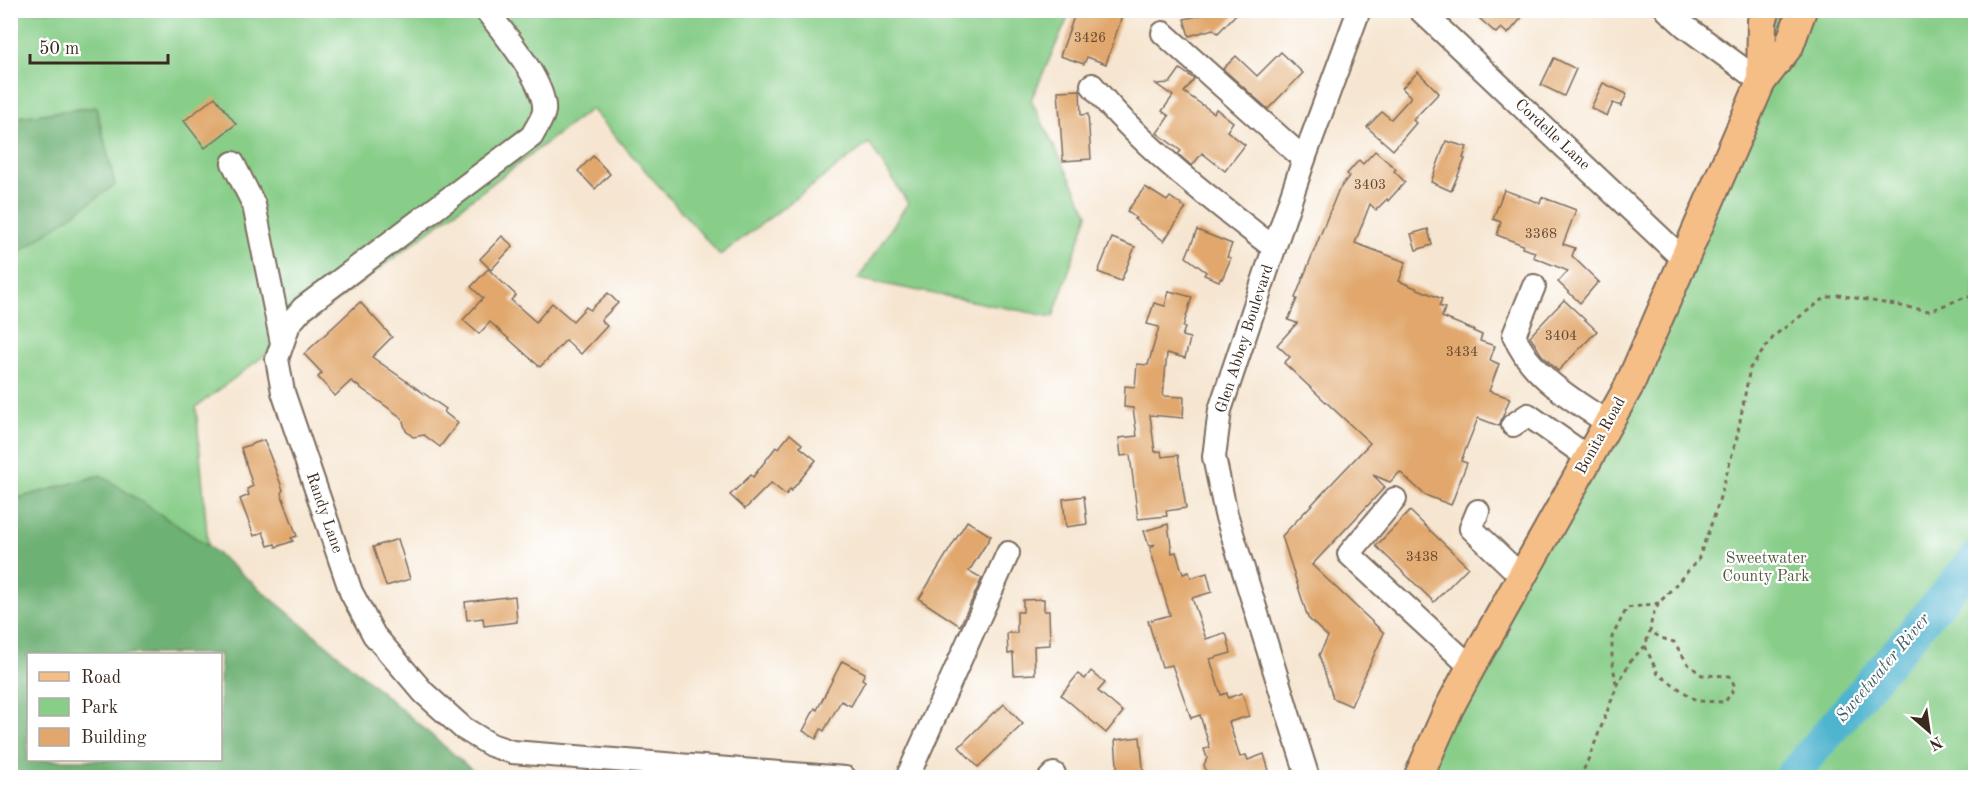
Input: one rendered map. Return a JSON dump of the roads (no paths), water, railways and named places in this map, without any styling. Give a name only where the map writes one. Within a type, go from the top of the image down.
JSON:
[{"type":"main road","name":"Bonita Road","points":[[1761,82],[1762,21],[1766,10]]},
{"type":"main road","name":"Bonita Road","points":[[1418,777],[1449,708],[1471,667],[1629,386],[1761,82],[1789,46],[1802,10]]},
{"type":"street","name":"Randy Lane","points":[[486,10],[518,52],[539,87],[544,111],[532,136],[303,308],[289,324],[277,359],[282,392],[351,592],[374,635],[424,693],[463,728],[491,745],[512,752],[845,777]]},
{"type":"street","name":"Glen Abbey Boulevard","points":[[1308,777],[1226,514],[1214,457],[1220,410],[1304,159],[1359,10]]},
{"type":"street","name":"Cordelle Lane","points":[[1420,10],[1684,260]]},
{"type":"street","points":[[1667,10],[1686,27],[1761,82]]},
{"type":"street","points":[[1163,33],[1304,159]]},
{"type":"street","points":[[1092,85],[1112,109],[1197,188],[1274,248]]},
{"type":"street","points":[[233,163],[254,205],[282,345]]},
{"type":"street","points":[[1534,286],[1514,335],[1519,347],[1532,365],[1567,395],[1608,423]]},
{"type":"street","points":[[1513,425],[1528,415],[1589,458]]},
{"type":"street","points":[[1395,499],[1349,554],[1471,667]]},
{"type":"street","points":[[1478,511],[1471,528],[1522,578]]},
{"type":"street","points":[[907,777],[1008,554]]},
{"type":"waterway","name":"Sweetwater River","points":[[1790,778],[1976,558]]},
{"type":"park label","name":"Sweetwater County Park","points":[[1766,568]]}]
